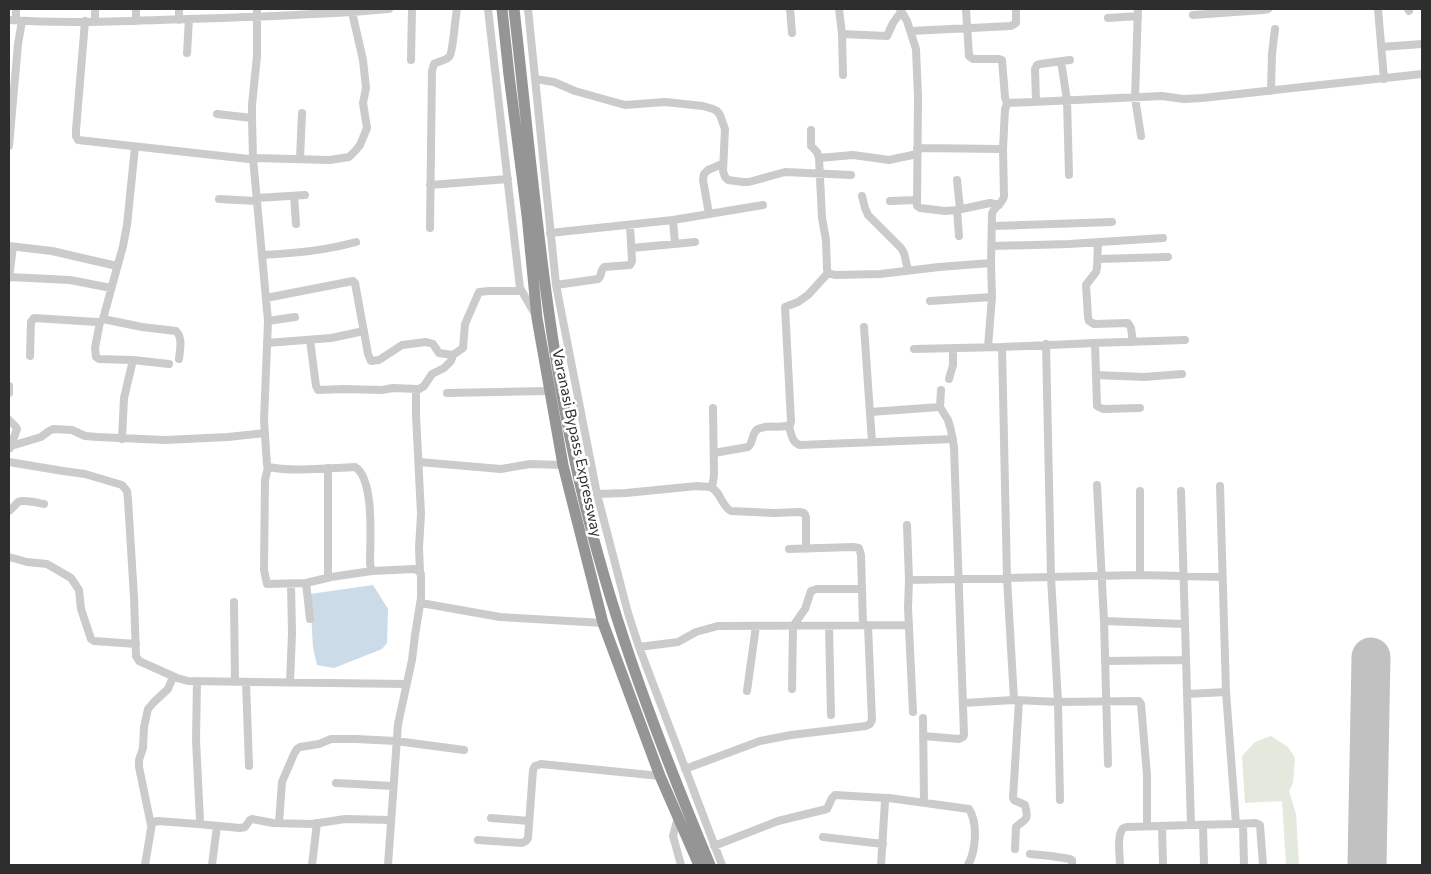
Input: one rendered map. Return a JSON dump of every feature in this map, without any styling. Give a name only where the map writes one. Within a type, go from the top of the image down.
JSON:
[{"type":"highway","name":"Varanasi Bypass Expressway","points":[[502,9],[527,215],[537,318],[563,464],[604,623],[660,776],[699,865]]},
{"type":"highway","name":"Varanasi Bypass Expressway","points":[[514,9],[549,319],[567,422],[585,505],[614,610],[642,691],[710,865]]},
{"type":"street","points":[[9,146],[18,44],[15,20],[16,9]]},
{"type":"street","points":[[95,9],[96,21]]},
{"type":"street","points":[[136,9],[136,21]]},
{"type":"street","points":[[179,9],[179,20]]},
{"type":"street","points":[[15,20],[40,22],[179,20],[258,12],[352,12],[389,9]]},
{"type":"street","points":[[412,9],[412,60]]},
{"type":"street","points":[[430,228],[432,71],[434,64],[446,59],[452,53],[457,9]]},
{"type":"street","points":[[488,9],[521,291],[537,318]]},
{"type":"street","points":[[528,9],[556,285],[597,494],[628,613],[639,647],[722,865]]},
{"type":"street","points":[[790,9],[792,33]]},
{"type":"street","points":[[840,9],[843,75]]},
{"type":"street","points":[[966,9],[970,58],[1002,60],[1007,104],[1005,109],[1003,149],[1004,196],[1003,200],[993,211],[992,297],[988,347]]},
{"type":"street","points":[[911,31],[1014,26],[1017,21],[1016,9]]},
{"type":"street","points":[[1193,15],[1268,9]]},
{"type":"street","points":[[1378,9],[1384,79]]},
{"type":"street","points":[[842,34],[887,36],[900,10],[906,18],[914,42],[916,58],[918,96],[917,206],[944,211],[990,203],[999,204]]},
{"type":"street","points":[[258,12],[252,118],[253,158],[268,321],[266,343],[265,432],[268,467],[265,480],[265,582],[269,585],[306,583],[372,570],[414,569],[420,572]]},
{"type":"street","points":[[85,21],[76,136],[78,140],[82,142],[249,159],[327,160],[349,157],[356,150],[365,134],[367,125],[363,102],[366,88],[363,60],[352,12]]},
{"type":"street","points":[[1108,18],[1138,12],[1135,98],[1141,136]]},
{"type":"street","points":[[187,53],[189,19]]},
{"type":"street","points":[[1271,91],[1275,29]]},
{"type":"street","points":[[1381,47],[1422,44]]},
{"type":"street","points":[[1036,101],[1035,69],[1037,65],[1070,60]]},
{"type":"street","points":[[1061,62],[1067,100],[1069,175]]},
{"type":"street","points":[[1007,104],[1012,102],[1162,96],[1184,99],[1202,98],[1422,74]]},
{"type":"street","points":[[535,79],[554,82],[575,91],[625,105],[665,102],[703,106],[717,111],[725,129],[722,164],[725,177],[732,182],[749,182],[785,172],[851,175]]},
{"type":"street","points":[[300,159],[302,113]]},
{"type":"street","points":[[216,114],[252,118]]},
{"type":"street","points":[[811,130],[811,146],[817,152],[819,158],[822,218],[826,240],[828,272]]},
{"type":"street","points":[[135,147],[127,226],[101,320],[95,348],[96,357],[99,359],[169,364]]},
{"type":"street","points":[[819,158],[853,155],[888,160],[917,151],[1003,149]]},
{"type":"street","points":[[709,214],[703,180],[704,174],[708,170],[722,164]]},
{"type":"street","points":[[430,184],[508,180]]},
{"type":"street","points":[[957,180],[959,236]]},
{"type":"street","points":[[219,199],[257,200],[305,194]]},
{"type":"street","points":[[294,196],[296,224]]},
{"type":"street","points":[[862,196],[868,215],[901,248],[908,270]]},
{"type":"street","points":[[890,201],[916,200]]},
{"type":"street","points":[[550,233],[673,220],[762,205]]},
{"type":"street","points":[[673,220],[675,244]]},
{"type":"street","points":[[992,226],[1112,222]]},
{"type":"street","points":[[556,285],[598,279],[604,267],[630,265],[632,248],[630,225]]},
{"type":"street","points":[[992,246],[1163,238]]},
{"type":"street","points":[[262,255],[305,253],[356,242]]},
{"type":"street","points":[[632,248],[695,242]]},
{"type":"street","points":[[1098,242],[1096,272],[1086,285],[1089,321],[1094,324],[1128,323],[1131,328],[1133,342]]},
{"type":"street","points":[[111,288],[70,280],[9,277],[11,246],[52,251],[117,266]]},
{"type":"street","points":[[1098,259],[1168,257]]},
{"type":"street","points":[[828,272],[835,275],[880,274],[991,263]]},
{"type":"street","points":[[828,272],[808,295],[785,308],[791,421],[789,426],[793,440],[797,444],[953,438]]},
{"type":"street","points":[[266,298],[353,281],[355,283],[368,354],[371,361],[379,360],[402,345],[426,342],[433,344],[439,352],[453,355]]},
{"type":"street","points":[[310,340],[318,390],[417,389],[424,386],[432,374],[450,363],[453,355],[463,348],[464,324],[479,292],[489,290],[521,291]]},
{"type":"street","points":[[930,301],[992,297]]},
{"type":"street","points":[[268,321],[295,316]]},
{"type":"street","points":[[30,356],[31,322],[34,318],[101,320],[176,331],[180,337],[179,359]]},
{"type":"street","points":[[864,327],[872,442]]},
{"type":"street","points":[[266,343],[330,338],[364,331]]},
{"type":"street","points":[[914,349],[1184,340]]},
{"type":"street","points":[[1095,342],[1097,406],[1100,408],[1140,408]]},
{"type":"street","points":[[1046,344],[1051,577],[1058,702],[1060,800]]},
{"type":"street","points":[[1002,347],[1007,578],[1017,701],[1013,798],[1025,805],[1027,817],[1024,822],[1016,827],[1015,849]]},
{"type":"street","points":[[949,379],[954,365],[953,348]]},
{"type":"street","points":[[122,439],[124,398],[134,360]]},
{"type":"street","points":[[1096,374],[1144,377],[1182,374]]},
{"type":"street","points":[[9,386],[9,393]]},
{"type":"street","points":[[388,865],[398,724],[412,660],[414,635],[421,603],[419,548],[421,514],[416,415],[417,389]]},
{"type":"street","points":[[923,736],[960,739],[964,735],[954,447],[948,420],[940,407],[941,390]]},
{"type":"street","points":[[447,393],[549,391]]},
{"type":"street","points":[[870,412],[940,407]]},
{"type":"street","points":[[712,488],[714,475],[713,408]]},
{"type":"street","points":[[9,420],[17,429],[10,448]]},
{"type":"street","points":[[714,453],[752,444],[754,435],[758,430],[789,426]]},
{"type":"street","points":[[10,448],[41,437],[53,429],[72,430],[85,436],[165,440],[213,438],[265,432]]},
{"type":"street","points":[[9,462],[96,476],[126,488],[136,656],[138,662],[173,677],[196,682],[406,684]]},
{"type":"street","points":[[419,462],[501,469],[530,464],[563,464]]},
{"type":"street","points":[[268,467],[312,469],[354,467],[360,471],[365,483],[370,512],[370,564],[372,570]]},
{"type":"street","points":[[328,468],[328,578]]},
{"type":"street","points":[[1097,485],[1104,621],[1108,764]]},
{"type":"street","points":[[597,494],[697,486],[712,488],[727,509],[735,512],[804,513],[806,517],[806,549]]},
{"type":"street","points":[[1220,486],[1226,692],[1244,865]]},
{"type":"street","points":[[1181,490],[1191,825]]},
{"type":"street","points":[[1140,491],[1140,575]]},
{"type":"street","points":[[9,511],[22,501],[44,504]]},
{"type":"street","points":[[906,525],[913,712]]},
{"type":"street","points":[[685,769],[760,741],[791,735],[866,726],[872,720],[859,548],[789,550]]},
{"type":"street","points":[[9,556],[27,562],[47,564],[71,578],[79,590],[81,609],[91,639],[94,641],[136,644]]},
{"type":"street","points":[[909,580],[1140,575],[1222,576]]},
{"type":"street","points":[[306,583],[310,619]]},
{"type":"street","points":[[290,682],[291,584]]},
{"type":"street","points":[[792,689],[793,626],[805,610],[809,594],[813,589],[862,589]]},
{"type":"street","points":[[234,602],[235,682]]},
{"type":"street","points":[[421,603],[500,617],[604,623]]},
{"type":"street","points":[[1104,621],[1184,624]]},
{"type":"street","points":[[639,647],[678,642],[696,632],[718,626],[909,624]]},
{"type":"street","points":[[747,692],[756,626]]},
{"type":"street","points":[[830,626],[831,715]]},
{"type":"street","points":[[1105,661],[1186,660]]},
{"type":"street","points":[[145,865],[151,825],[139,767],[143,748],[144,727],[148,709],[168,689],[173,677]]},
{"type":"street","points":[[196,682],[196,740],[201,818],[198,824]]},
{"type":"street","points":[[246,682],[249,766]]},
{"type":"street","points":[[1186,694],[1226,692]]},
{"type":"street","points":[[963,703],[1139,701],[1141,704],[1147,775],[1147,826]]},
{"type":"street","points":[[923,718],[924,802]]},
{"type":"street","points":[[279,823],[282,782],[297,749],[336,738],[396,741],[464,750]]},
{"type":"street","points":[[478,840],[524,842],[528,838],[533,770],[535,766],[541,764],[595,771],[660,776]]},
{"type":"street","points":[[336,783],[393,786]]},
{"type":"street","points":[[714,846],[778,821],[827,809],[832,798],[835,796],[886,798],[966,807],[971,810],[973,816],[974,847],[972,858],[968,865]]},
{"type":"street","points":[[882,865],[886,798]]},
{"type":"street","points":[[678,817],[673,836],[681,865]]},
{"type":"street","points":[[491,818],[529,822]]},
{"type":"street","points":[[151,825],[157,821],[240,828],[246,826],[252,819],[279,823],[317,823],[345,819],[391,820]]},
{"type":"street","points":[[312,865],[317,823]]},
{"type":"street","points":[[1120,865],[1120,838],[1123,828],[1258,824],[1260,825],[1263,865]]},
{"type":"street","points":[[1203,825],[1204,865]]},
{"type":"street","points":[[212,865],[217,826]]},
{"type":"street","points":[[1162,826],[1163,865]]},
{"type":"street","points":[[823,837],[882,844]]},
{"type":"street","points":[[1030,854],[1070,859],[1072,860],[1072,865]]},
{"type":"shaded area","points":[[1271,736],[1288,747],[1295,758],[1293,783],[1289,791],[1296,814],[1299,865],[1286,865],[1282,801],[1245,803],[1242,756],[1255,742]]},
{"type":"water","points":[[373,585],[388,609],[387,643],[382,649],[334,668],[317,665],[313,648],[310,594]]},
{"type":"runway","points":[[1367,865],[1371,657]]}]
